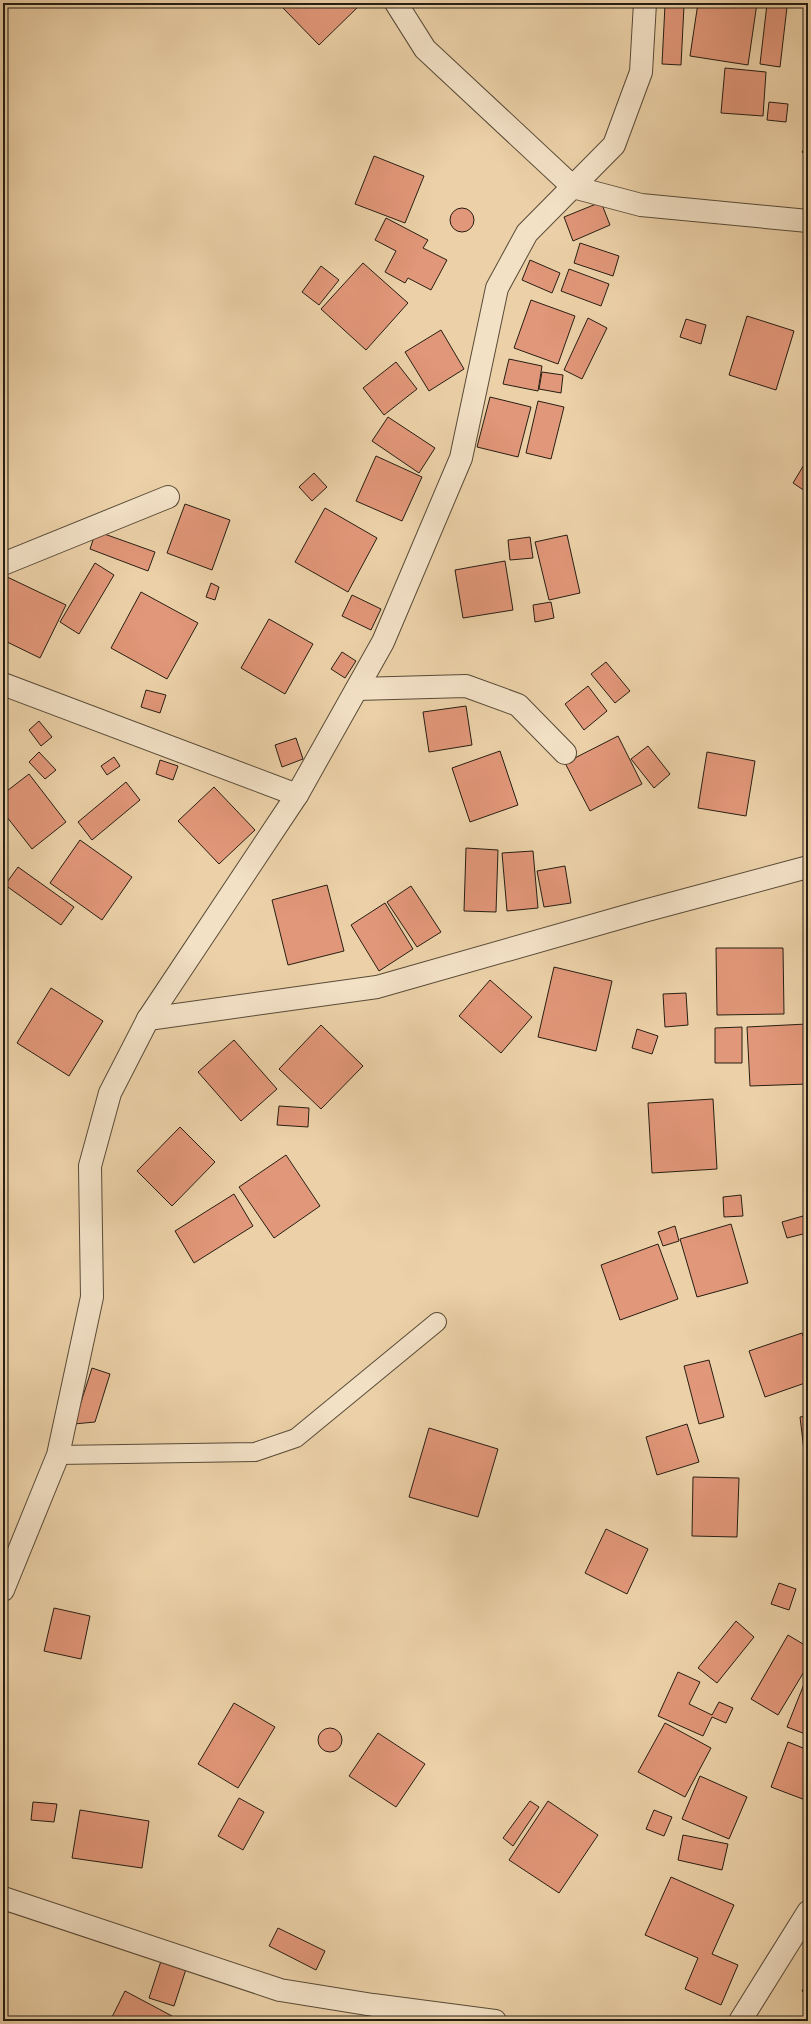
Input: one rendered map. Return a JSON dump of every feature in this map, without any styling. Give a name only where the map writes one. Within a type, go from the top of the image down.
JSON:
[{"type":"street","points":[[396,3],[425,49],[573,187],[641,204],[808,221]]},
{"type":"street","points":[[3,1590],[58,1455],[92,1297],[90,1166],[110,1093],[148,1019],[297,795],[383,642],[461,458],[497,288],[527,233],[614,145],[641,72],[645,3]]},
{"type":"street","points":[[3,564],[168,497]]},
{"type":"street","points":[[3,684],[297,795]]},
{"type":"street","points":[[357,689],[466,686],[518,705],[565,753]]},
{"type":"street","points":[[148,1019],[377,987],[644,911],[808,867]]},
{"type":"street","points":[[3,1898],[280,1990],[373,2005],[495,2021]]},
{"type":"street","points":[[740,2021],[808,1912]]},
{"type":"lane","points":[[58,1455],[255,1452],[296,1438],[437,1322]]},
{"type":"building","points":[[288,3],[362,3],[319,45],[283,8]]},
{"type":"building","points":[[698,3],[757,3],[748,65],[690,56]]},
{"type":"building","points":[[767,4],[787,7],[780,67],[760,64]]},
{"type":"building","points":[[665,5],[684,6],[681,65],[662,64]]},
{"type":"building","points":[[725,68],[766,72],[763,116],[721,113]]},
{"type":"building","points":[[769,102],[788,104],[786,122],[767,120]]},
{"type":"building","points":[[808,144],[808,157],[802,152]]},
{"type":"building","points":[[374,156],[424,176],[405,223],[355,204]]},
{"type":"building","points":[[601,202],[610,225],[573,241],[564,217]]},
{"type":"building","points":[[462,208],[471,211],[474,220],[471,229],[462,232],[453,229],[450,220],[453,211]]},
{"type":"building","points":[[386,218],[428,240],[423,248],[447,260],[431,290],[408,278],[405,283],[385,272],[396,251],[375,240]]},
{"type":"building","points":[[580,243],[619,256],[613,276],[574,263]]},
{"type":"building","points":[[530,260],[560,273],[552,293],[522,280]]},
{"type":"building","points":[[363,263],[408,303],[366,350],[321,309]]},
{"type":"building","points":[[321,266],[339,280],[319,305],[302,292]]},
{"type":"building","points":[[569,269],[609,284],[601,306],[561,291]]},
{"type":"building","points":[[531,300],[575,316],[558,364],[514,348]]},
{"type":"building","points":[[747,316],[794,331],[776,390],[729,375]]},
{"type":"building","points":[[588,318],[607,328],[582,379],[564,370]]},
{"type":"building","points":[[686,319],[706,325],[701,344],[680,337]]},
{"type":"building","points":[[441,330],[464,369],[429,391],[405,352]]},
{"type":"building","points":[[509,359],[542,366],[538,391],[503,384]]},
{"type":"building","points":[[396,362],[417,389],[384,415],[363,388]]},
{"type":"building","points":[[542,372],[563,375],[561,393],[539,389]]},
{"type":"building","points":[[490,397],[531,407],[518,457],[477,447]]},
{"type":"building","points":[[538,401],[564,407],[551,459],[526,453]]},
{"type":"building","points":[[388,417],[435,448],[419,473],[372,441]]},
{"type":"building","points":[[376,456],[422,477],[402,521],[356,501]]},
{"type":"building","points":[[808,458],[808,493],[793,483]]},
{"type":"building","points":[[314,473],[327,487],[312,501],[299,487]]},
{"type":"building","points":[[185,504],[230,520],[212,570],[167,553]]},
{"type":"building","points":[[325,508],[377,538],[348,592],[295,562]]},
{"type":"building","points":[[96,531],[155,552],[148,571],[90,549]]},
{"type":"building","points":[[567,535],[580,593],[549,600],[535,542]]},
{"type":"building","points":[[530,537],[533,558],[510,560],[508,540]]},
{"type":"building","points":[[505,561],[513,610],[463,618],[455,570]]},
{"type":"building","points":[[95,563],[114,575],[79,634],[60,622]]},
{"type":"building","points":[[3,575],[66,605],[40,658],[3,640]]},
{"type":"building","points":[[211,583],[219,587],[215,600],[206,597]]},
{"type":"building","points":[[141,592],[198,623],[167,679],[111,648]]},
{"type":"building","points":[[352,595],[381,609],[371,630],[342,616]]},
{"type":"building","points":[[551,602],[554,618],[535,622],[533,605]]},
{"type":"building","points":[[269,619],[313,644],[285,694],[241,668]]},
{"type":"building","points":[[342,652],[356,661],[345,678],[331,669]]},
{"type":"building","points":[[606,662],[630,691],[615,703],[591,674]]},
{"type":"building","points":[[588,686],[607,711],[584,730],[565,704]]},
{"type":"building","points":[[146,690],[166,695],[160,713],[141,707]]},
{"type":"building","points":[[466,706],[472,745],[429,752],[423,712]]},
{"type":"building","points":[[39,721],[52,737],[41,746],[29,730]]},
{"type":"building","points":[[618,736],[642,784],[590,811],[565,763]]},
{"type":"building","points":[[296,738],[303,759],[282,767],[275,745]]},
{"type":"building","points":[[648,746],[670,774],[654,788],[631,759]]},
{"type":"building","points":[[500,751],[518,805],[470,822],[452,768]]},
{"type":"building","points":[[39,752],[56,770],[45,779],[29,762]]},
{"type":"building","points":[[707,752],[755,761],[746,816],[698,808]]},
{"type":"building","points":[[114,757],[120,766],[107,775],[101,766]]},
{"type":"building","points":[[160,760],[178,766],[173,780],[156,774]]},
{"type":"building","points":[[29,774],[66,822],[32,849],[3,812],[3,794]]},
{"type":"building","points":[[126,782],[140,800],[92,840],[78,822]]},
{"type":"building","points":[[214,787],[255,830],[219,864],[178,821]]},
{"type":"building","points":[[80,840],[132,877],[102,920],[50,883]]},
{"type":"building","points":[[466,848],[498,850],[496,912],[464,911]]},
{"type":"building","points":[[533,851],[538,908],[507,911],[502,853]]},
{"type":"building","points":[[565,866],[571,903],[544,907],[537,871]]},
{"type":"building","points":[[18,867],[74,907],[61,925],[5,885]]},
{"type":"building","points":[[327,885],[344,951],[288,965],[272,900]]},
{"type":"building","points":[[411,886],[441,932],[417,947],[387,902]]},
{"type":"building","points":[[385,903],[413,949],[379,971],[351,925]]},
{"type":"building","points":[[716,948],[783,948],[784,1014],[717,1015]]},
{"type":"building","points":[[554,967],[612,981],[596,1051],[538,1037]]},
{"type":"building","points":[[490,980],[532,1017],[501,1053],[459,1016]]},
{"type":"building","points":[[51,988],[103,1021],[69,1076],[17,1043]]},
{"type":"building","points":[[686,993],[688,1025],[665,1027],[663,994]]},
{"type":"building","points":[[807,1024],[808,1084],[750,1086],[747,1027]]},
{"type":"building","points":[[321,1025],[363,1066],[321,1109],[279,1069]]},
{"type":"building","points":[[742,1027],[742,1063],[715,1063],[715,1028]]},
{"type":"building","points":[[637,1029],[658,1036],[652,1054],[632,1048]]},
{"type":"building","points":[[234,1040],[277,1089],[241,1121],[198,1072]]},
{"type":"building","points":[[713,1099],[717,1169],[652,1173],[648,1103]]},
{"type":"building","points":[[279,1106],[309,1108],[308,1127],[277,1125]]},
{"type":"building","points":[[180,1127],[215,1162],[172,1206],[137,1171]]},
{"type":"building","points":[[286,1155],[320,1206],[274,1238],[239,1187]]},
{"type":"building","points":[[234,1194],[253,1226],[194,1263],[175,1231]]},
{"type":"building","points":[[741,1195],[743,1216],[724,1217],[723,1197]]},
{"type":"building","points":[[803,1216],[807,1233],[787,1238],[782,1222]]},
{"type":"building","points":[[731,1224],[748,1283],[697,1297],[680,1239]]},
{"type":"building","points":[[675,1226],[679,1241],[663,1246],[658,1232]]},
{"type":"building","points":[[658,1244],[678,1299],[620,1320],[601,1265]]},
{"type":"building","points":[[802,1333],[808,1349],[808,1382],[765,1397],[749,1351]]},
{"type":"building","points":[[709,1360],[724,1417],[699,1424],[684,1366]]},
{"type":"building","points":[[92,1368],[110,1374],[95,1422],[74,1424]]},
{"type":"building","points":[[808,1416],[808,1466],[806,1467],[800,1417]]},
{"type":"building","points":[[687,1424],[699,1462],[657,1475],[646,1437]]},
{"type":"building","points":[[429,1428],[498,1449],[478,1517],[409,1497]]},
{"type":"building","points":[[693,1477],[739,1478],[737,1537],[692,1536]]},
{"type":"building","points":[[606,1529],[648,1549],[627,1594],[585,1573]]},
{"type":"building","points":[[779,1583],[796,1589],[789,1610],[771,1604]]},
{"type":"building","points":[[54,1608],[90,1616],[81,1659],[44,1651]]},
{"type":"building","points":[[736,1621],[754,1637],[717,1683],[698,1668]]},
{"type":"building","points":[[788,1635],[808,1647],[808,1665],[778,1715],[751,1699]]},
{"type":"building","points":[[678,1672],[700,1682],[689,1704],[712,1715],[719,1702],[733,1708],[726,1723],[712,1717],[703,1736],[658,1716]]},
{"type":"building","points":[[808,1674],[808,1735],[787,1727]]},
{"type":"building","points":[[234,1703],[275,1727],[238,1788],[198,1764]]},
{"type":"building","points":[[665,1723],[711,1748],[685,1797],[638,1772]]},
{"type":"building","points":[[330,1728],[339,1731],[342,1740],[339,1749],[330,1752],[321,1749],[318,1740],[321,1731]]},
{"type":"building","points":[[378,1733],[425,1764],[396,1807],[349,1776]]},
{"type":"building","points":[[788,1742],[808,1750],[808,1801],[771,1787]]},
{"type":"building","points":[[700,1776],[747,1797],[729,1839],[682,1819]]},
{"type":"building","points":[[239,1798],[264,1812],[243,1850],[218,1836]]},
{"type":"building","points":[[530,1801],[539,1807],[513,1846],[503,1838]]},
{"type":"building","points":[[548,1801],[598,1835],[559,1893],[509,1860]]},
{"type":"building","points":[[33,1802],[57,1804],[54,1822],[31,1820]]},
{"type":"building","points":[[80,1810],[149,1821],[142,1868],[72,1858]]},
{"type":"building","points":[[654,1810],[672,1817],[664,1836],[646,1829]]},
{"type":"building","points":[[683,1835],[728,1844],[722,1870],[678,1860]]},
{"type":"building","points":[[671,1877],[734,1905],[712,1954],[738,1965],[721,2005],[685,1989],[698,1958],[645,1935]]},
{"type":"building","points":[[278,1928],[325,1951],[316,1970],[269,1946]]},
{"type":"building","points":[[163,1955],[188,1963],[174,2006],[149,1998]]},
{"type":"building","points":[[808,1982],[808,1995],[802,1991]]},
{"type":"building","points":[[125,1991],[172,2016],[170,2021],[110,2021]]}]
